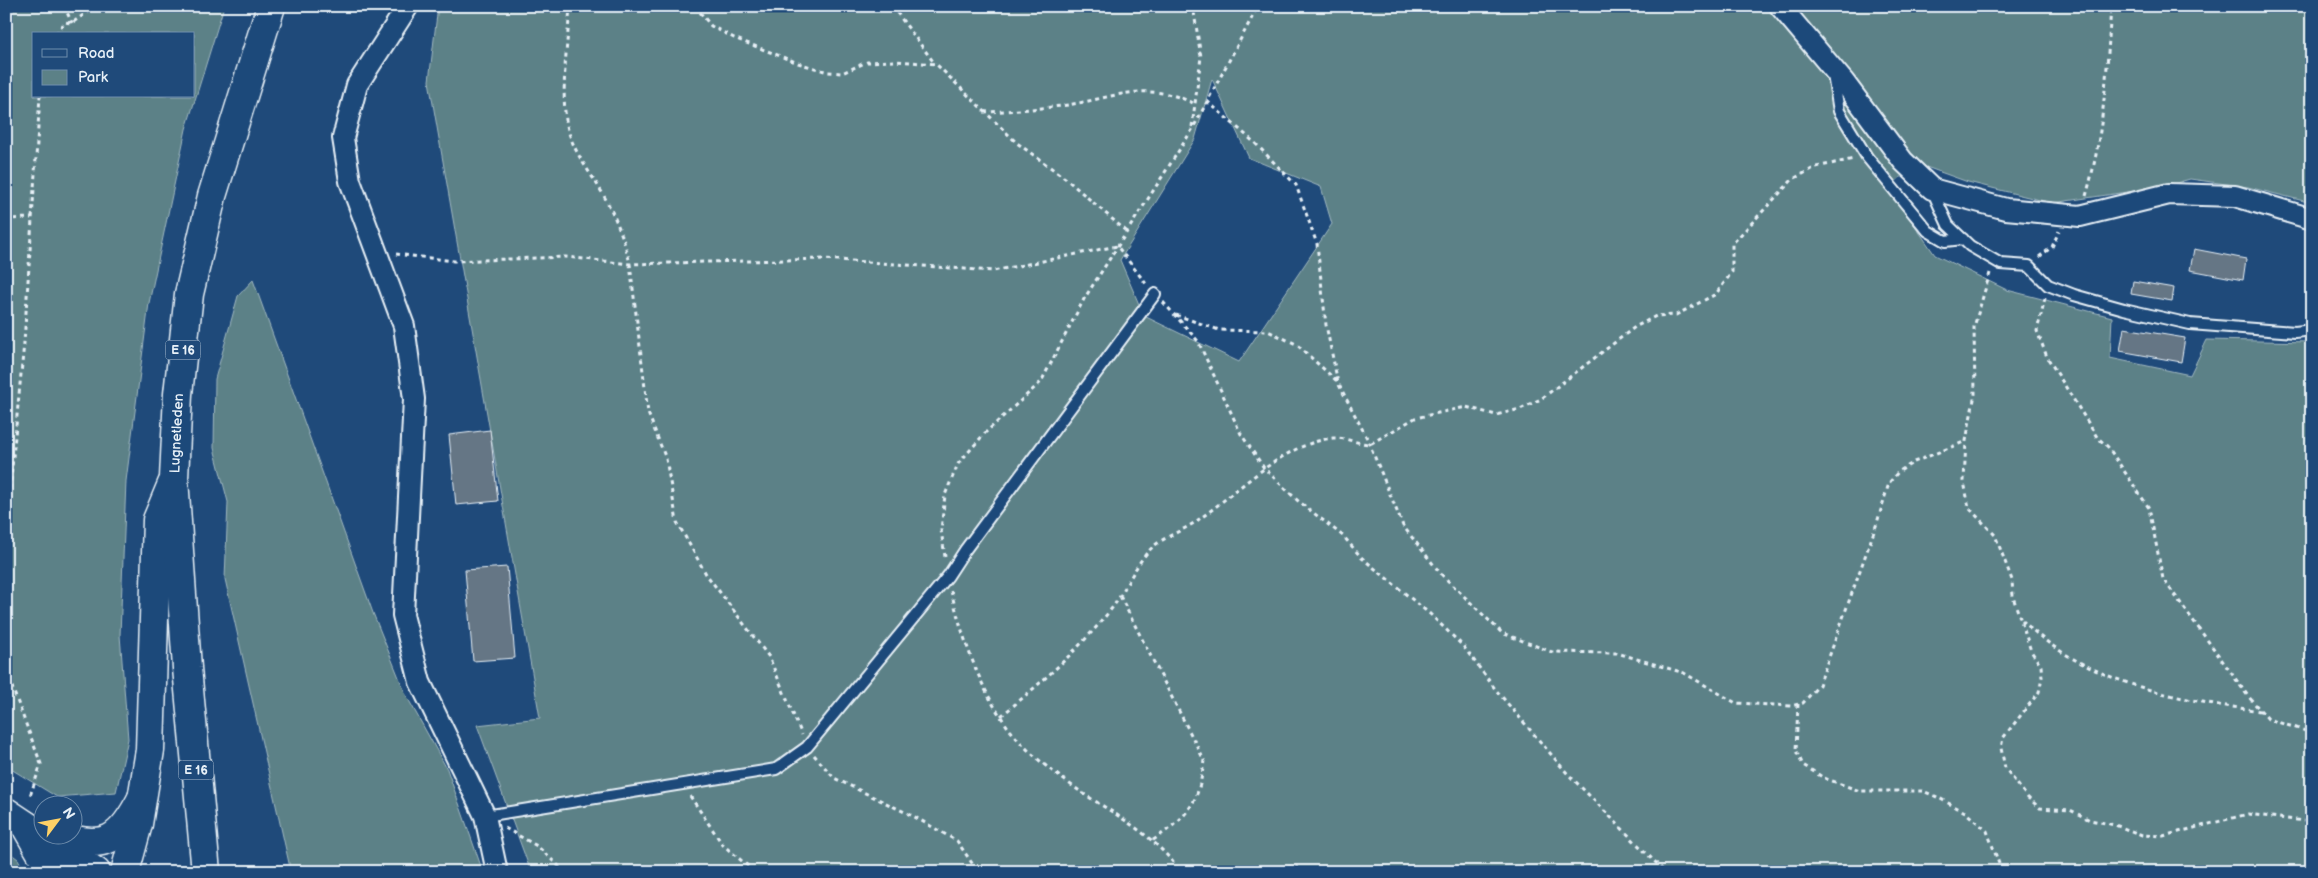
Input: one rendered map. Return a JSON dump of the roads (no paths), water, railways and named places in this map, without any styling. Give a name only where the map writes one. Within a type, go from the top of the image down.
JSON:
[{"type":"main road","name":"Lugnetleden","points":[[206,872],[187,668],[174,478],[178,394],[189,294],[212,196],[271,6]]},
{"type":"main road","name":"E 16","points":[[125,872],[138,824],[150,750],[157,520],[174,478]]},
{"type":"main road","name":"E 16","points":[[82,842],[112,838],[128,825],[142,796]]},
{"type":"main road","points":[[24,823],[52,872]]},
{"type":"main road","points":[[24,823],[96,872]]},
{"type":"street","points":[[408,6],[357,84],[343,138],[350,181],[404,326],[414,399],[403,615],[420,682],[485,816],[496,872]]},
{"type":"street","points":[[1780,6],[1832,68],[1903,161],[1932,189],[2006,209],[2073,215],[2169,194],[2235,196],[2312,219]]},
{"type":"lane","points":[[1832,68],[1839,111],[1867,157],[1928,231],[1945,241],[1963,240]]},
{"type":"lane","points":[[1932,189],[1948,226],[1963,240],[2001,264],[2029,266],[2048,285],[2082,298],[2190,324],[2295,332],[2312,330]]},
{"type":"lane","points":[[485,816],[776,769],[808,747],[948,576],[964,550],[1155,294]]}]
